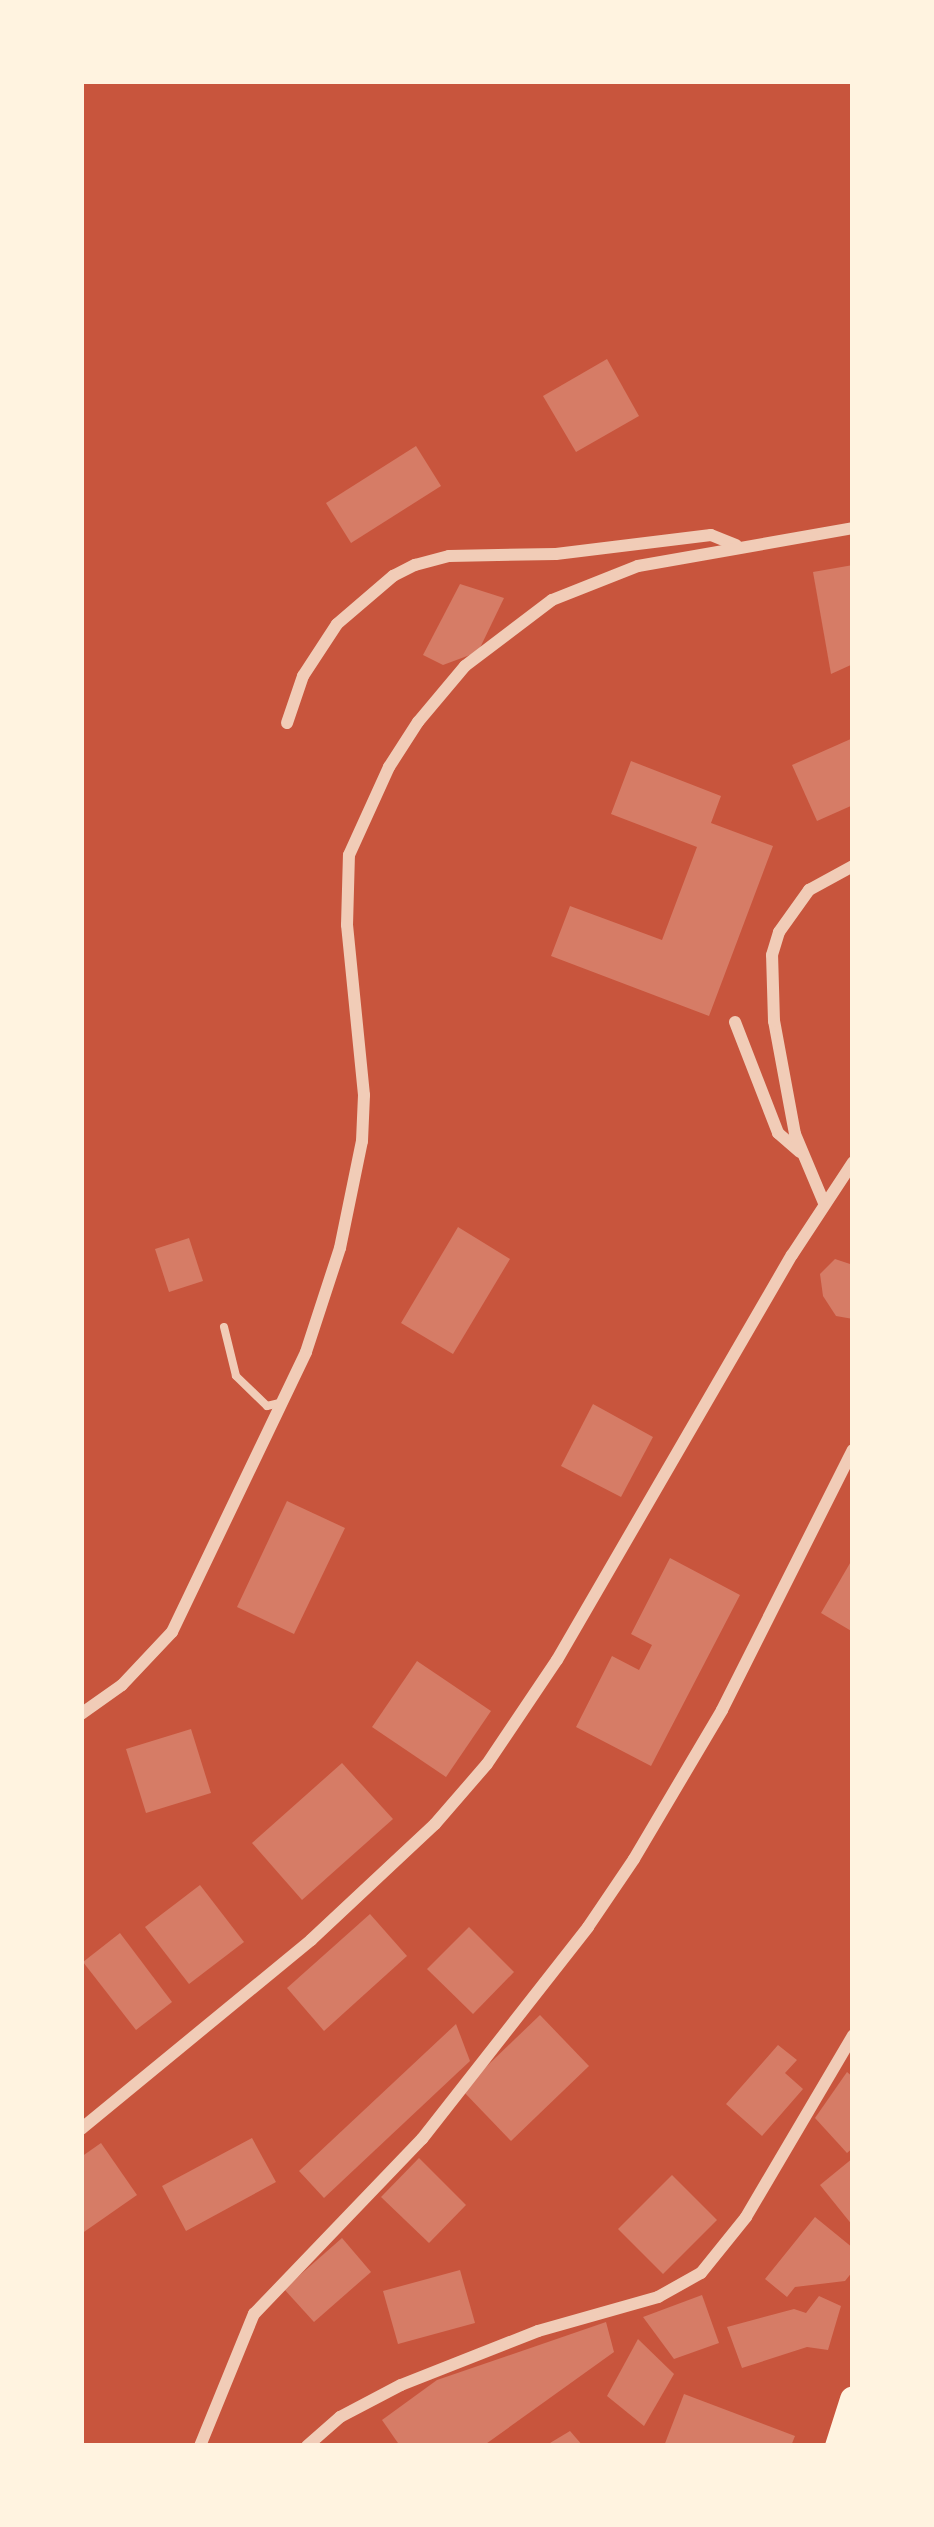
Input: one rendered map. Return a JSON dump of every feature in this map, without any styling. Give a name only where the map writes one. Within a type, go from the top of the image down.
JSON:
[{"type":"highway","points":[[838,2446],[853,2398]]},
{"type":"street","points":[[81,1714],[122,1685],[172,1633],[306,1352],[353,1196],[364,1095],[346,884],[349,855],[389,767],[465,666],[552,600],[638,566],[736,545],[853,528]]},
{"type":"street","points":[[287,723],[303,676],[337,624],[393,576],[416,565],[449,556],[556,554],[711,535],[736,545]]},
{"type":"street","points":[[824,1203],[801,1152],[774,1021],[772,955],[779,932],[809,890],[853,866]]},
{"type":"street","points":[[735,1022],[778,1133],[801,1152]]},
{"type":"street","points":[[81,2129],[311,1940],[435,1824],[487,1764],[556,1660],[824,1203],[853,1162]]},
{"type":"street","points":[[200,2446],[254,2314],[422,2139],[588,1927],[646,1841],[722,1710],[853,1450]]},
{"type":"street","points":[[307,2446],[340,2417],[401,2385],[538,2331],[616,2312],[676,2290],[701,2273],[746,2217],[853,2035]]},
{"type":"lane","points":[[224,1327],[236,1376],[267,1406],[283,1402]]},
{"type":"building","points":[[607,359],[639,416],[576,452],[543,396]]},
{"type":"building","points":[[416,446],[441,486],[351,543],[326,503]]},
{"type":"building","points":[[853,565],[853,664],[831,674],[813,572]]},
{"type":"building","points":[[460,584],[504,598],[478,652],[443,665],[423,655]]},
{"type":"building","points":[[853,738],[853,805],[817,821],[792,765]]},
{"type":"building","points":[[631,761],[721,796],[711,823],[773,846],[709,1016],[551,956],[570,906],[662,940],[697,847],[611,814]]},
{"type":"building","points":[[458,1227],[510,1259],[453,1354],[401,1323]]},
{"type":"building","points":[[189,1238],[203,1281],[169,1292],[155,1249]]},
{"type":"building","points":[[835,1259],[853,1265],[853,1319],[836,1316],[823,1296],[820,1274]]},
{"type":"building","points":[[593,1404],[653,1437],[621,1497],[561,1466]]},
{"type":"building","points":[[287,1501],[345,1528],[294,1634],[237,1607]]},
{"type":"building","points":[[670,1558],[740,1595],[651,1766],[576,1727],[612,1656],[639,1670],[652,1645],[631,1634]]},
{"type":"building","points":[[853,1558],[853,1632],[821,1613]]},
{"type":"building","points":[[417,1661],[491,1711],[446,1777],[372,1727]]},
{"type":"building","points":[[191,1729],[211,1793],[146,1813],[126,1749]]},
{"type":"building","points":[[342,1763],[393,1819],[302,1900],[252,1843]]},
{"type":"building","points":[[200,1885],[244,1942],[189,1984],[145,1927]]},
{"type":"building","points":[[370,1914],[407,1956],[324,2031],[287,1988]]},
{"type":"building","points":[[469,1927],[514,1972],[473,2014],[427,1969]]},
{"type":"building","points":[[120,1933],[172,2002],[136,2030],[83,1962]]},
{"type":"building","points":[[540,2015],[589,2066],[511,2141],[462,2090]]},
{"type":"building","points":[[456,2024],[470,2061],[324,2198],[299,2171]]},
{"type":"building","points":[[778,2045],[797,2060],[785,2073],[803,2089],[762,2136],[726,2104]]},
{"type":"building","points":[[847,2072],[853,2077],[853,2148],[847,2153],[815,2118]]},
{"type":"building","points":[[252,2138],[276,2182],[186,2231],[162,2186]]},
{"type":"building","points":[[101,2143],[137,2195],[81,2234],[81,2157]]},
{"type":"building","points":[[419,2158],[466,2205],[429,2243],[381,2197]]},
{"type":"building","points":[[853,2158],[853,2226],[820,2185]]},
{"type":"building","points":[[672,2175],[717,2220],[663,2274],[618,2229]]},
{"type":"building","points":[[815,2217],[853,2248],[853,2271],[845,2281],[795,2287],[787,2297],[765,2279]]},
{"type":"building","points":[[342,2238],[371,2272],[314,2322],[284,2289]]},
{"type":"building","points":[[460,2270],[475,2323],[398,2344],[383,2291]]},
{"type":"building","points":[[702,2295],[719,2343],[674,2359],[643,2317]]},
{"type":"building","points":[[819,2296],[841,2306],[828,2350],[807,2347],[742,2368],[727,2327],[794,2309],[806,2313]]},
{"type":"building","points":[[606,2322],[614,2352],[483,2446],[400,2446],[382,2420],[437,2380]]},
{"type":"building","points":[[638,2339],[674,2374],[644,2426],[607,2396]]},
{"type":"building","points":[[684,2394],[795,2436],[791,2446],[664,2446]]},
{"type":"building","points":[[570,2431],[583,2446],[545,2446]]}]
